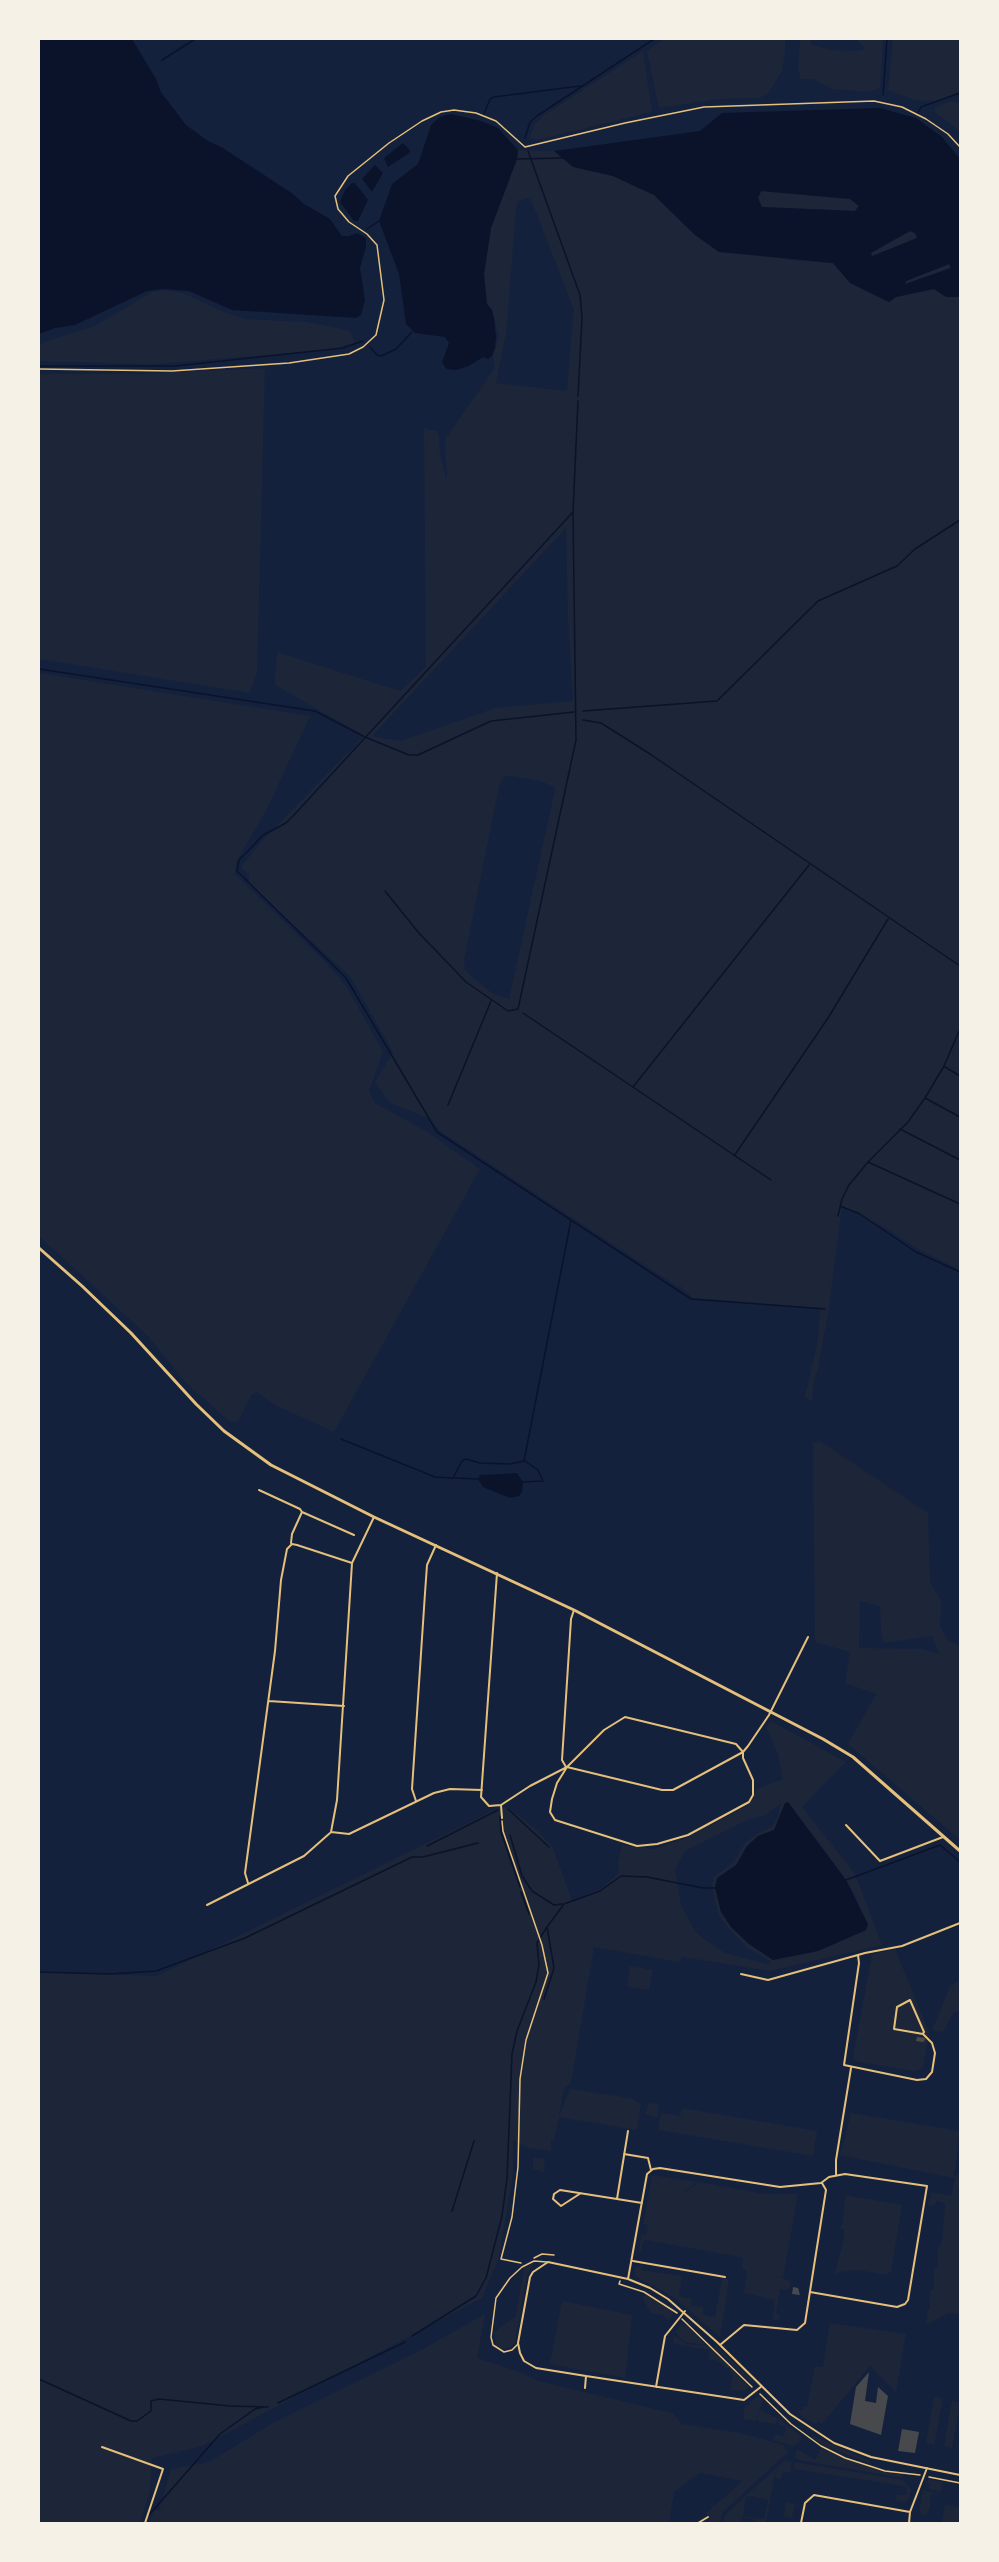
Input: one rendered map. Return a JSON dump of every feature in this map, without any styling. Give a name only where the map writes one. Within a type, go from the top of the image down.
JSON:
[{"type":"street","points":[[39,1248],[131,1333],[196,1404],[232,1438],[271,1465],[374,1517],[574,1610],[853,1757],[960,1851]]},
{"type":"street","points":[[259,1490],[354,1535]]},
{"type":"street","points":[[248,1883],[245,1873],[269,1701],[280,1580],[287,1549],[292,1544],[292,1534],[302,1512]]},
{"type":"street","points":[[207,1905],[303,1856],[331,1832],[337,1800],[352,1563],[374,1517]]},
{"type":"street","points":[[292,1544],[352,1563]]},
{"type":"street","points":[[416,1801],[412,1789],[427,1565],[436,1545]]},
{"type":"street","points":[[497,1573],[482,1790],[484,1802],[489,1806],[501,1805],[530,1786],[567,1767]]},
{"type":"street","points":[[574,1610],[571,1618],[562,1761],[567,1767],[668,1791],[743,1752],[771,1712],[808,1637]]},
{"type":"street","points":[[269,1701],[344,1706]]},
{"type":"street","points":[[625,1717],[736,1744],[743,1752],[743,1758],[753,1780],[753,1795],[749,1802],[688,1835],[637,1846],[555,1820],[550,1812],[557,1784],[567,1767],[587,1744],[625,1717]]},
{"type":"street","points":[[331,1832],[349,1834],[416,1801],[450,1789],[482,1790]]},
{"type":"street","points":[[501,1805],[502,1818]]},
{"type":"street","points":[[846,1825],[880,1861],[943,1836]]},
{"type":"street","points":[[741,1974],[768,1980],[858,1955],[902,1946],[960,1923]]},
{"type":"street","points":[[858,1955],[859,1963],[844,2066],[917,2080],[929,2078],[934,2066],[935,2053],[932,2043],[923,2034],[910,2000],[897,2007],[894,2029],[923,2034]]},
{"type":"street","points":[[836,2175],[835,2167],[851,2068]]},
{"type":"street","points":[[617,2199],[628,2131]]},
{"type":"street","points":[[624,2154],[648,2158],[651,2170]]},
{"type":"street","points":[[628,2279],[647,2174],[651,2170],[660,2168],[780,2187],[821,2183],[836,2175],[853,2174],[927,2186],[908,2300],[905,2304],[897,2307],[810,2292]]},
{"type":"street","points":[[720,2345],[744,2325],[797,2330],[805,2323],[826,2190],[821,2183]]},
{"type":"street","points":[[581,2193],[561,2206],[553,2199],[554,2194],[560,2190],[581,2193],[617,2199],[642,2204]]},
{"type":"street","points":[[633,2261],[725,2277]]},
{"type":"street","points":[[762,2386],[744,2400],[530,2366],[520,2353],[519,2343],[530,2277],[533,2272],[548,2262],[628,2279],[650,2288],[685,2311],[802,2424],[834,2443],[870,2457],[960,2475]]},
{"type":"street","points":[[656,2387],[665,2336],[685,2311]]},
{"type":"street","points":[[585,2388],[586,2376]]},
{"type":"street","points":[[102,2447],[163,2469],[145,2523]]},
{"type":"street","points":[[909,2523],[910,2512],[927,2468]]},
{"type":"street","points":[[801,2523],[805,2503],[814,2495],[910,2512]]},
{"type":"street","points":[[698,2523],[708,2517]]},
{"type":"lane","points":[[519,2343],[512,2350],[504,2352],[493,2345],[491,2337],[496,2298],[510,2278],[522,2267],[534,2261],[548,2262]]},
{"type":"path","points":[[39,369],[172,371],[289,363],[349,354],[363,347],[376,335],[384,300],[376,246],[367,234],[343,216],[335,202],[335,196],[348,176],[389,143],[422,121],[441,112],[454,110],[496,121],[525,147],[704,107],[874,101],[902,107],[926,118],[948,134],[960,147]]},
{"type":"path","points":[[502,1818],[503,1831],[542,1945],[548,1973],[525,2040],[520,2079],[518,2167],[512,2217],[501,2259],[522,2263]]},
{"type":"path","points":[[530,2259],[542,2254],[554,2255]]},
{"type":"path","points":[[620,2281],[620,2284],[644,2292],[677,2313]]},
{"type":"path","points":[[682,2319],[752,2387]]},
{"type":"path","points":[[759,2394],[791,2424],[845,2458],[885,2471],[921,2475]]},
{"type":"path","points":[[928,2477],[960,2483]]},
{"type":"shaded area","points":[[39,39],[132,39],[156,79],[161,92],[186,125],[330,219],[342,236],[357,233],[366,238],[360,268],[365,300],[361,315],[356,318],[232,310],[189,291],[162,289],[147,291],[75,325],[55,328],[39,334]]},
{"type":"shaded area","points":[[663,39],[785,39],[782,71],[768,93],[760,98],[718,99],[659,108],[647,51]]},
{"type":"shaded area","points":[[800,39],[811,39],[811,45],[832,50],[856,51],[866,49],[858,41],[842,39],[883,39],[880,88],[869,92],[832,89],[813,79],[801,79],[798,70]]},
{"type":"shaded area","points":[[893,39],[960,39],[960,92],[935,101],[915,100],[888,90]]},
{"type":"shaded area","points":[[643,51],[652,112],[541,139],[534,140],[530,137],[535,124],[546,114]]},
{"type":"shaded area","points":[[951,101],[960,104],[960,132],[935,112],[935,108]]},
{"type":"shaded area","points":[[880,108],[916,118],[942,137],[960,159],[960,297],[946,297],[934,289],[896,297],[889,302],[850,283],[833,263],[719,252],[695,235],[654,195],[613,176],[573,167],[554,151],[700,131],[722,113]],"holes":[[[761,191],[850,199],[859,206],[855,211],[762,207],[758,198]],[[910,231],[915,233],[917,238],[872,256],[871,253]],[[949,264],[951,268],[905,284],[906,281]]]},
{"type":"shaded area","points":[[451,114],[481,121],[498,128],[518,150],[517,159],[491,228],[484,274],[487,304],[492,310],[494,319],[495,348],[488,359],[483,357],[469,366],[456,370],[446,369],[442,362],[449,343],[445,337],[415,333],[406,324],[399,274],[379,221],[392,184],[418,164],[431,125],[440,117]]},
{"type":"shaded area","points":[[403,143],[410,150],[409,153],[388,167],[384,158]]},
{"type":"shaded area","points":[[518,150],[554,151],[573,167],[613,176],[654,195],[695,235],[789,260],[833,263],[849,282],[889,302],[896,297],[934,289],[946,297],[960,297],[960,1270],[918,1249],[855,1211],[850,1212],[842,1206],[828,1314],[813,1385],[812,1401],[805,1397],[817,1345],[821,1308],[693,1298],[680,1285],[678,1287],[440,1131],[430,1119],[390,1103],[375,1082],[393,1052],[350,976],[248,884],[249,875],[241,867],[260,843],[364,736],[275,685],[277,652],[400,691],[426,667],[424,428],[437,431],[440,455],[447,480],[445,439],[495,368],[493,356],[499,335],[492,310],[487,304],[484,274],[491,228],[517,159]],"holes":[[[530,199],[536,212],[574,310],[567,391],[496,383],[506,333],[516,209],[518,201]],[[566,528],[573,701],[495,708],[401,741],[373,735]],[[512,776],[540,781],[554,787],[555,790],[509,999],[492,993],[472,977],[465,970],[464,960],[499,786],[504,777]]]},
{"type":"shaded area","points":[[375,165],[383,173],[372,192],[362,179]]},
{"type":"shaded area","points":[[355,183],[368,200],[358,221],[354,221],[340,202],[345,190]]},
{"type":"shaded area","points":[[761,191],[850,199],[859,206],[855,211],[761,207],[758,198]]},
{"type":"shaded area","points":[[910,231],[915,233],[917,238],[872,257],[871,253]]},
{"type":"shaded area","points":[[949,264],[951,268],[904,285],[906,281]]},
{"type":"shaded area","points":[[166,290],[183,293],[244,319],[306,322],[350,331],[355,342],[330,350],[154,364],[39,361],[39,346],[44,342],[95,326],[152,292]]},
{"type":"shaded area","points":[[265,368],[257,672],[250,693],[39,659],[39,374],[140,374]]},
{"type":"shaded area","points":[[39,673],[310,716],[266,811],[236,862],[235,874],[328,965],[347,987],[383,1052],[369,1091],[375,1103],[426,1131],[480,1169],[334,1432],[275,1405],[257,1392],[251,1395],[238,1422],[229,1421],[185,1382],[148,1336],[39,1236]]},
{"type":"shaded area","points":[[820,1441],[928,1513],[930,1582],[941,1601],[940,1627],[948,1640],[960,1646],[960,1840],[848,1744],[876,1694],[845,1683],[850,1652],[815,1642],[813,1443]],"holes":[[[860,1601],[880,1606],[884,1643],[932,1636],[939,1654],[922,1649],[859,1648]]]},
{"type":"shaded area","points":[[517,1473],[523,1482],[522,1492],[519,1496],[510,1498],[483,1487],[478,1479],[480,1475]]},
{"type":"shaded area","points":[[771,1721],[846,1762],[802,1807],[855,1874],[882,1945],[770,1971],[682,1957],[680,1962],[594,1947],[571,2083],[564,2088],[559,2115],[570,2090],[573,2089],[633,2099],[641,2104],[637,2130],[559,2117],[554,2140],[551,2140],[551,2151],[528,2148],[513,2140],[513,2175],[499,2257],[482,2298],[202,2446],[152,2458],[150,2491],[140,2523],[39,2523],[39,1971],[157,1976],[496,1809],[508,1807],[538,1831],[553,1848],[572,1901],[602,1888],[619,1873],[618,1863],[622,1845],[654,1849],[689,1837],[748,1805],[757,1789],[783,1779],[778,1754],[766,1727]],"holes":[[[788,1802],[846,1880],[856,1897],[866,1930],[818,1951],[773,1960],[749,1944],[731,1927],[736,1865],[747,1846],[758,1836],[774,1830]],[[781,1803],[777,1819],[772,1827],[758,1833],[745,1843],[734,1862],[714,1877],[712,1886],[718,1913],[728,1928],[748,1948],[772,1962],[767,1964],[725,1953],[695,1931],[681,1905],[675,1870],[685,1851],[749,1819],[765,1815]]]},
{"type":"shaded area","points":[[788,1802],[846,1880],[868,1924],[866,1930],[818,1951],[773,1960],[749,1944],[731,1927],[721,1912],[715,1888],[717,1878],[736,1865],[747,1846],[758,1836],[774,1830],[785,1803]]},
{"type":"shaded area","points":[[895,1949],[929,2032],[923,2068],[914,2071],[854,2061],[853,2057],[872,1955]]},
{"type":"shaded area","points":[[630,1966],[653,1970],[649,1990],[627,1987]]},
{"type":"shaded area","points":[[960,1979],[960,2011],[954,2012],[943,2032],[932,2030],[950,1987]]},
{"type":"shaded area","points":[[649,2103],[659,2104],[657,2118],[645,2114]]},
{"type":"shaded area","points":[[682,2108],[817,2131],[813,2156],[658,2130],[661,2113],[680,2116]]},
{"type":"shaded area","points":[[851,2113],[960,2131],[954,2177],[960,2172],[960,2315],[948,2313],[926,2325],[930,2309],[930,2292],[934,2288],[934,2270],[938,2266],[938,2249],[942,2241],[945,2206],[944,2203],[937,2201],[934,2206],[928,2205],[931,2192],[951,2196],[955,2178],[840,2155]]},
{"type":"shaded area","points":[[533,2157],[545,2159],[544,2172],[533,2169]]},
{"type":"shaded area","points":[[652,2175],[697,2182],[675,2199],[699,2182],[722,2186],[721,2194],[723,2186],[764,2194],[798,2194],[783,2278],[773,2274],[791,2282],[789,2289],[780,2289],[776,2314],[780,2315],[779,2320],[773,2320],[775,2300],[744,2293],[747,2273],[742,2269],[743,2259],[740,2257],[646,2240],[643,2241],[641,2252],[639,2252],[641,2234],[646,2235],[648,2225],[643,2224]]},
{"type":"shaded area","points":[[845,2195],[902,2205],[891,2271],[886,2275],[858,2270],[840,2272],[834,2276],[844,2239],[844,2229],[840,2228],[843,2223]]},
{"type":"shaded area","points":[[534,2263],[527,2276],[515,2342],[511,2347],[503,2349],[496,2346],[494,2332],[516,2316],[524,2268]]},
{"type":"shaded area","points":[[643,2265],[642,2270],[682,2276],[679,2296],[692,2299],[691,2305],[703,2307],[703,2315],[715,2317],[722,2278],[729,2279],[720,2337],[673,2297],[635,2276],[635,2267]]},
{"type":"shaded area","points":[[645,2294],[674,2313],[669,2320],[661,2314],[652,2314],[643,2299]]},
{"type":"shaded area","points":[[562,2301],[632,2315],[625,2378],[550,2364]]},
{"type":"shaded area","points":[[485,2314],[477,2358],[520,2372],[538,2381],[672,2413],[682,2424],[740,2433],[784,2445],[789,2451],[722,2513],[720,2523],[708,2523],[710,2519],[706,2513],[743,2481],[700,2473],[674,2492],[669,2523],[149,2523],[154,2509],[159,2511],[171,2469],[209,2462],[273,2423],[423,2349]]},
{"type":"shaded area","points":[[681,2323],[706,2345],[685,2342],[680,2338],[676,2332]]},
{"type":"shaded area","points":[[830,2323],[906,2334],[896,2392],[870,2366],[822,2424],[819,2421],[815,2424],[796,2410],[802,2411],[803,2407],[807,2407],[815,2366],[823,2367]]},
{"type":"shaded area","points":[[673,2335],[686,2344],[711,2346],[731,2366],[727,2369],[719,2361],[708,2359],[710,2350],[674,2344]]},
{"type":"shaded area","points":[[716,2345],[753,2382],[750,2382],[714,2347]]},
{"type":"shaded area","points":[[731,2368],[749,2387],[744,2391],[730,2390],[733,2375],[729,2370]]},
{"type":"shaded area","points":[[759,2396],[763,2401],[756,2421],[743,2419],[745,2405],[750,2405],[749,2402]]},
{"type":"shaded area","points":[[934,2397],[943,2398],[934,2445],[926,2443]]},
{"type":"shaded area","points":[[952,2400],[960,2403],[952,2448],[944,2446]]},
{"type":"shaded area","points":[[759,2409],[778,2419],[776,2424],[757,2421]]},
{"type":"shaded area","points":[[779,2419],[803,2438],[794,2446],[772,2440],[775,2434],[784,2436],[786,2427],[778,2424]]},
{"type":"shaded area","points":[[812,2435],[870,2461],[869,2463],[827,2447],[813,2439]]},
{"type":"shaded area","points":[[797,2449],[815,2460],[821,2449],[878,2470],[904,2475],[903,2478],[798,2460],[795,2457]]},
{"type":"shaded area","points":[[785,2460],[792,2462],[790,2473],[783,2472],[781,2479],[775,2478],[777,2467]]},
{"type":"shaded area","points":[[794,2462],[903,2480],[911,2490],[908,2500],[904,2502],[895,2500],[896,2495],[906,2495],[907,2488],[794,2469]]},
{"type":"shaded area","points":[[776,2468],[766,2523],[754,2523],[755,2520],[742,2517],[741,2523],[723,2523],[725,2515]],"holes":[[[752,2496],[768,2500],[764,2519],[743,2516],[746,2497]]]},
{"type":"shaded area","points":[[928,2479],[942,2482],[941,2492],[929,2489]]},
{"type":"shaded area","points":[[923,2490],[941,2494],[933,2493],[930,2496],[930,2508],[926,2515],[919,2514]]},
{"type":"shaded area","points":[[786,2502],[795,2504],[792,2518],[784,2516]]},
{"type":"shaded area","points":[[945,2505],[960,2507],[960,2523],[942,2523]]},
{"type":"building","points":[[917,2037],[925,2038],[924,2042],[916,2041]]},
{"type":"building","points":[[793,2287],[798,2288],[800,2295],[792,2294]]},
{"type":"building","points":[[869,2372],[865,2401],[876,2403],[878,2387],[888,2396],[881,2435],[850,2424],[856,2387]]},
{"type":"building","points":[[902,2429],[919,2432],[915,2453],[898,2451]]},
{"type":"waterway","points":[[162,60],[195,39]]},
{"type":"waterway","points":[[525,138],[530,122],[537,116],[654,39]]},
{"type":"waterway","points":[[883,95],[887,39]]},
{"type":"waterway","points":[[484,114],[490,99],[494,97],[580,86]]},
{"type":"waterway","points":[[918,113],[921,107],[960,93]]},
{"type":"waterway","points":[[528,151],[580,295],[582,318],[578,396]]},
{"type":"waterway","points":[[517,159],[563,158]]},
{"type":"waterway","points":[[367,229],[379,221]]},
{"type":"waterway","points":[[370,347],[381,356],[396,349],[412,332]]},
{"type":"waterway","points":[[39,366],[175,366],[343,348],[363,341]]},
{"type":"waterway","points":[[578,401],[573,512],[293,816],[286,823],[263,835],[239,860],[237,871],[346,978],[437,1132],[691,1299],[825,1309]]},
{"type":"waterway","points":[[385,891],[418,932],[466,982],[508,1011],[518,1009],[576,740],[573,512]]},
{"type":"waterway","points":[[583,711],[717,701],[818,601],[897,566],[915,549],[960,520]]},
{"type":"waterway","points":[[39,669],[315,711],[365,737],[409,755],[418,755],[491,721],[574,712]]},
{"type":"waterway","points":[[583,720],[601,723],[650,754],[960,966]]},
{"type":"waterway","points":[[633,1087],[809,865]]},
{"type":"waterway","points":[[734,1156],[828,1018],[888,919]]},
{"type":"waterway","points":[[448,1105],[491,1001]]},
{"type":"waterway","points":[[523,1013],[771,1180]]},
{"type":"waterway","points":[[838,1216],[842,1199],[849,1185],[868,1162],[908,1122],[925,1098],[944,1066],[960,1029]]},
{"type":"waterway","points":[[945,1067],[960,1076]]},
{"type":"waterway","points":[[925,1098],[960,1117]]},
{"type":"waterway","points":[[900,1129],[960,1160]]},
{"type":"waterway","points":[[868,1162],[960,1204]]},
{"type":"waterway","points":[[840,1206],[860,1214],[916,1252],[960,1272]]},
{"type":"waterway","points":[[341,1439],[435,1477],[453,1478],[462,1461],[466,1459],[480,1463],[510,1464],[524,1461],[571,1220]]},
{"type":"waterway","points":[[523,1482],[543,1481],[538,1470],[525,1461]]},
{"type":"waterway","points":[[454,1478],[478,1479]]},
{"type":"waterway","points":[[508,1809],[549,1847]]},
{"type":"waterway","points":[[427,1846],[498,1810]]},
{"type":"waterway","points":[[500,1816],[501,1832],[520,1887]]},
{"type":"waterway","points":[[510,1835],[522,1876],[532,1891],[554,1905],[562,1904]]},
{"type":"waterway","points":[[39,1972],[110,1974],[156,1971],[245,1938],[412,1857],[423,1857],[478,1843]]},
{"type":"waterway","points":[[846,1880],[940,1845],[959,1861]]},
{"type":"waterway","points":[[412,2336],[476,2296],[486,2278],[502,2216],[507,2178],[512,2054],[517,2031],[536,1982],[539,1965],[537,1943],[547,1927],[564,1904],[600,1891],[621,1876],[647,1877],[703,1888],[716,1888]]},
{"type":"waterway","points":[[521,1892],[529,1914]]},
{"type":"waterway","points":[[544,1999],[554,1968],[547,1927]]},
{"type":"waterway","points":[[452,2211],[474,2141]]},
{"type":"waterway","points":[[278,2403],[405,2342]]},
{"type":"waterway","points":[[39,2379],[131,2421],[137,2421],[151,2411],[151,2401],[159,2399],[268,2407]]},
{"type":"waterway","points":[[149,2515],[220,2434],[255,2409],[264,2407]]}]
